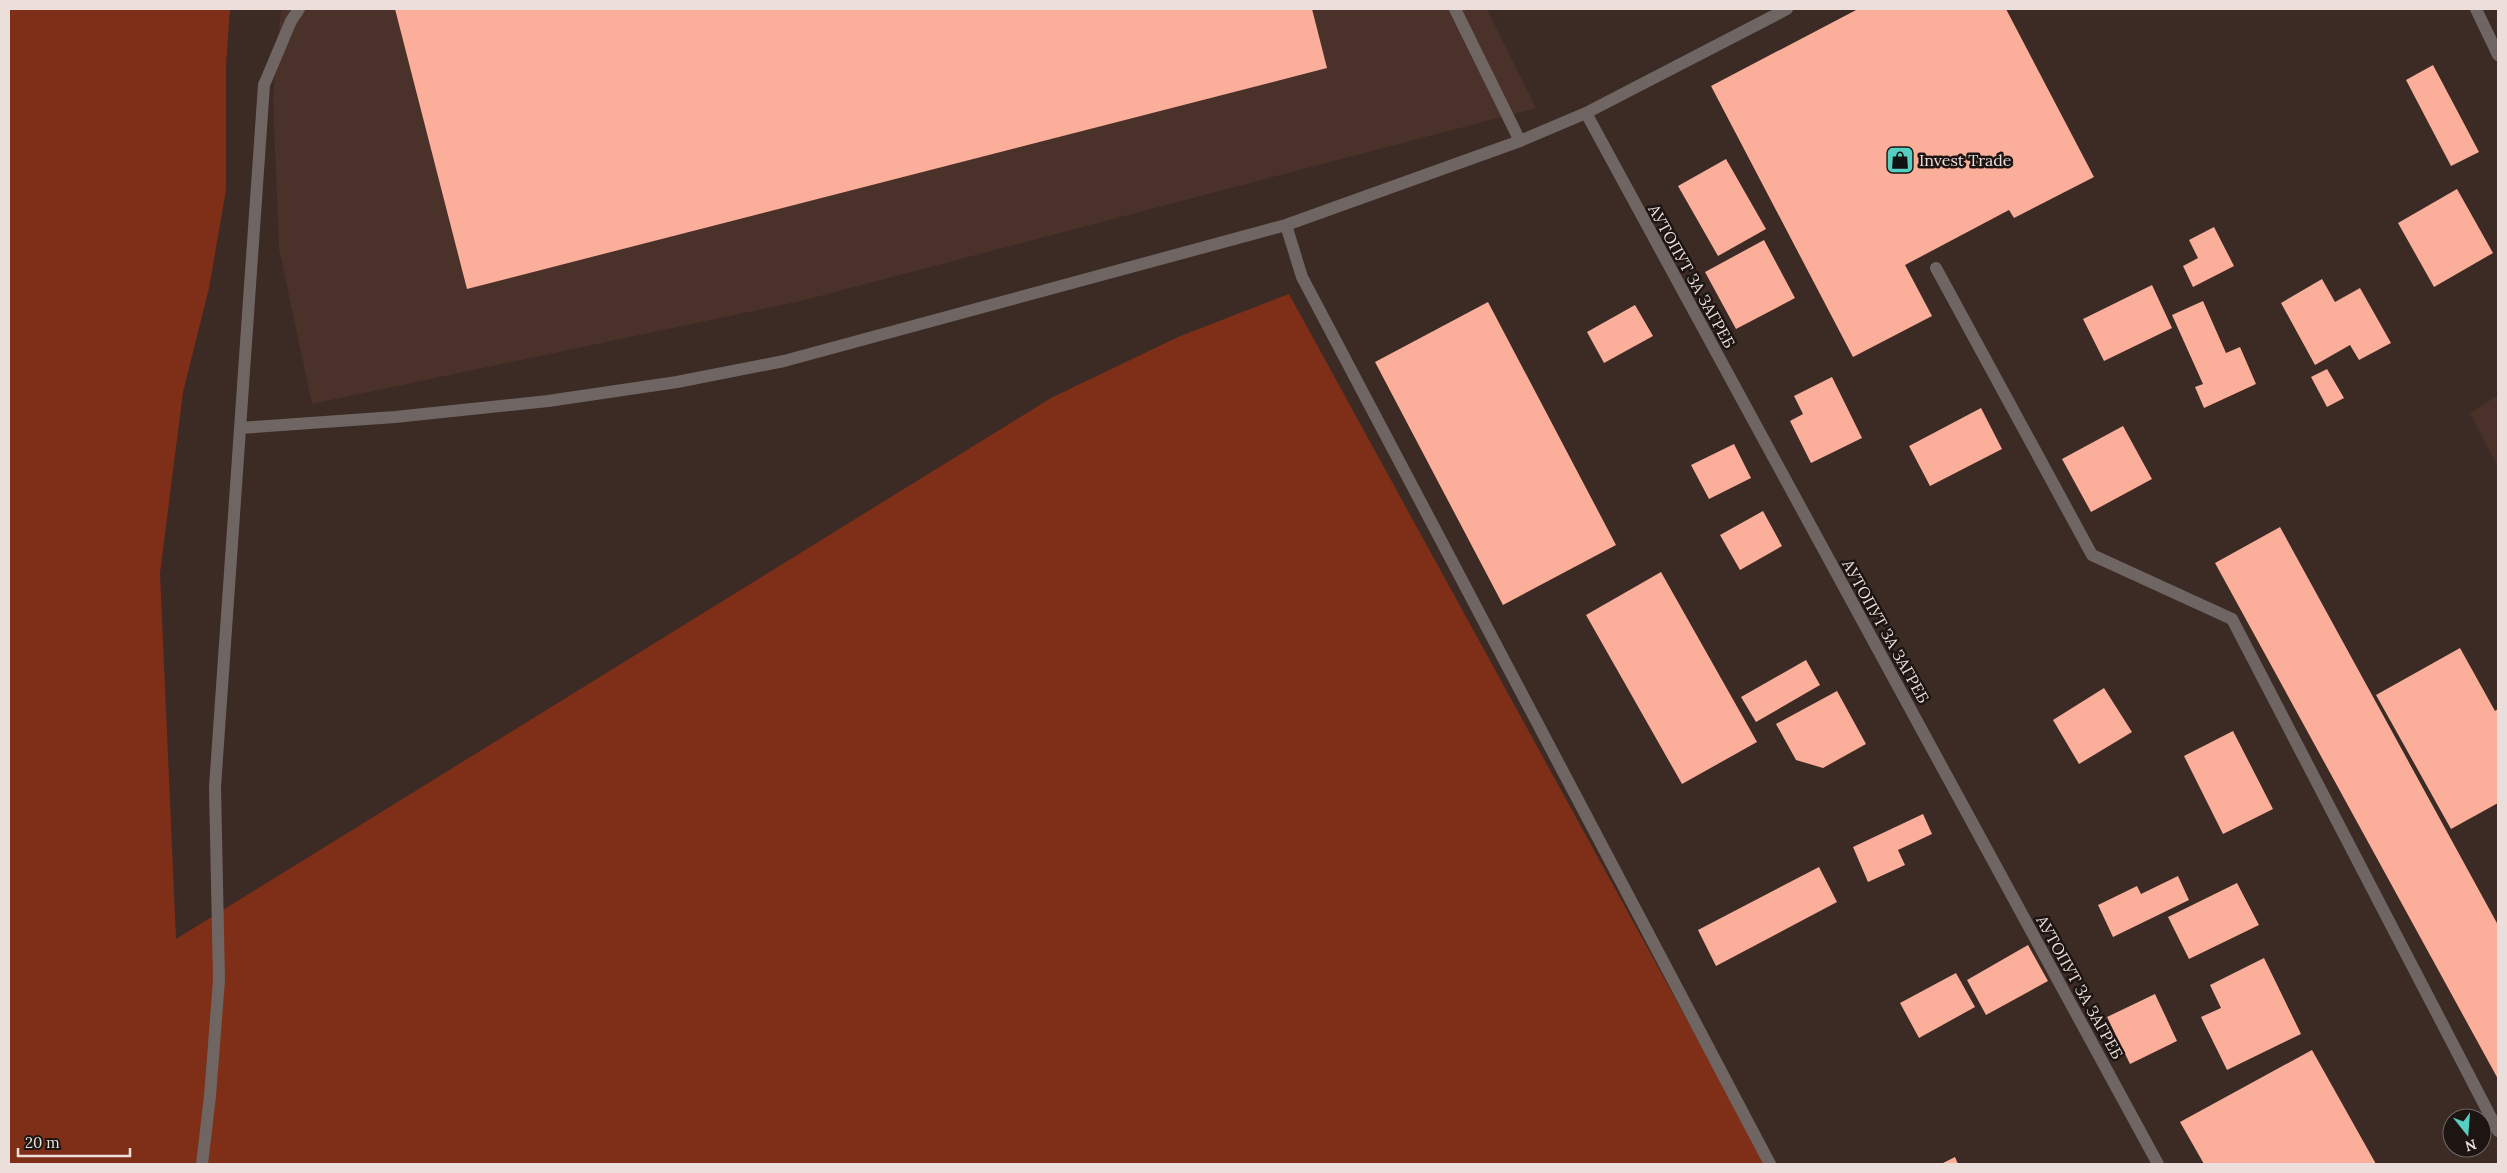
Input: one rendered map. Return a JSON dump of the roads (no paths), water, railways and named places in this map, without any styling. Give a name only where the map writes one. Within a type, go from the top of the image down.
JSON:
[{"type":"street","points":[[202,1164],[210,1096],[219,980],[215,787],[264,85],[291,21],[300,9]]},
{"type":"street","points":[[1455,9],[1520,141]]},
{"type":"street","points":[[240,428],[395,416],[548,401],[677,382],[784,361],[1286,225],[1520,141],[1586,114],[1787,9]]},
{"type":"street","points":[[2476,9],[2498,55]]},
{"type":"street","name":"АУТОПУТ ЗА ЗАГРЕБ","points":[[1586,114],[2158,1164]]},
{"type":"street","points":[[1286,225],[1302,277],[1770,1164]]},
{"type":"street","points":[[1936,268],[2092,555],[2232,620],[2498,1131]]},
{"type":"place","name":"Invest Trade","points":[[1900,160]]}]
